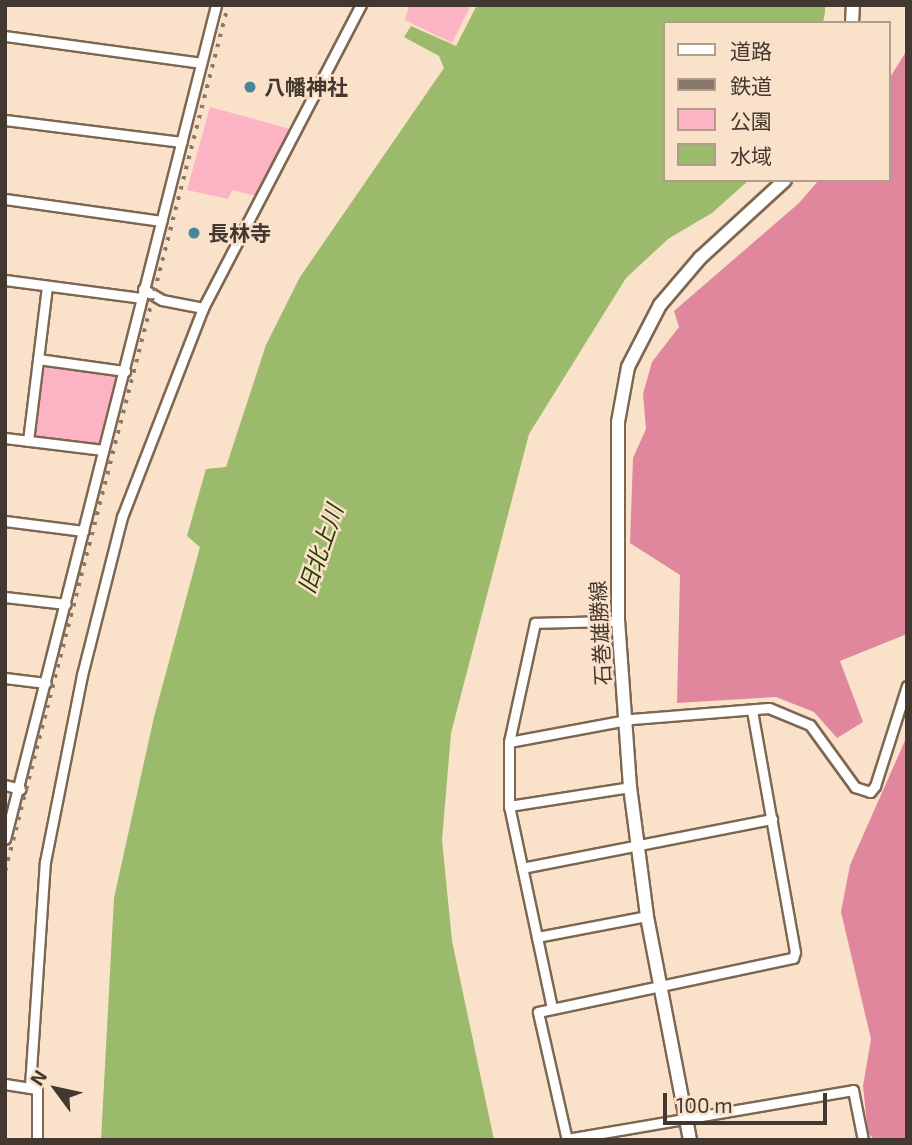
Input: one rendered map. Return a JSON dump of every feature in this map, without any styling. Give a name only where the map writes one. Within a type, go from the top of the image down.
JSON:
[{"type":"main road","name":"石巻雄勝線","points":[[690,1140],[646,915],[630,787],[618,621],[617,451],[628,367],[649,323],[685,273],[783,182]]},
{"type":"street","points":[[5,839],[20,789],[216,5]]},
{"type":"street","points":[[30,1086],[45,862],[76,702],[122,517],[203,308],[361,5]]},
{"type":"street","points":[[5,36],[201,63]]},
{"type":"street","points":[[5,120],[182,142]]},
{"type":"street","points":[[5,199],[161,221]]},
{"type":"street","points":[[5,280],[142,294],[203,308]]},
{"type":"street","points":[[28,441],[47,286]]},
{"type":"street","points":[[38,359],[125,371]]},
{"type":"street","points":[[5,438],[103,450]]},
{"type":"street","points":[[5,521],[83,531]]},
{"type":"street","points":[[5,597],[66,604]]},
{"type":"street","points":[[552,1008],[509,806],[509,743],[535,623],[618,621]]},
{"type":"street","points":[[5,678],[46,683]]},
{"type":"street","points":[[509,743],[624,722],[752,710],[789,713],[810,725],[855,787],[870,792],[875,786],[907,686]]},
{"type":"street","points":[[752,710],[795,952],[793,958],[538,1012],[567,1140],[853,1090],[863,1140]]},
{"type":"street","points":[[5,785],[20,789]]},
{"type":"street","points":[[509,806],[630,787]]},
{"type":"street","points":[[522,868],[772,819]]},
{"type":"street","points":[[537,937],[646,915]]},
{"type":"street","points":[[5,1084],[37,1088],[37,1140]]},
{"type":"green space","points":[[409,5],[471,5],[452,43],[405,20]]},
{"type":"green space","points":[[210,107],[294,130],[256,196],[232,190],[228,199],[187,190]]},
{"type":"green space","points":[[42,365],[117,374],[100,445],[31,435]]},
{"type":"shaded area","points":[[907,50],[907,634],[840,661],[863,722],[837,738],[814,712],[776,697],[677,703],[680,575],[630,543],[633,458],[646,429],[643,394],[652,362],[679,327],[674,311],[799,203],[817,182],[891,182],[891,76]]},
{"type":"shaded area","points":[[907,736],[907,1140],[875,1140],[868,1133],[863,1086],[871,1039],[841,912],[850,865]]},
{"type":"water","name":"旧北上川","points":[[477,5],[825,5],[823,21],[664,21],[664,182],[747,182],[712,213],[668,239],[626,278],[529,434],[451,733],[442,840],[452,941],[494,1140],[101,1140],[114,898],[154,717],[200,547],[187,536],[206,469],[226,467],[266,345],[300,277],[444,68],[439,56],[404,37],[411,26],[456,46]]},
{"type":"railway","points":[[5,871],[228,5]]},
{"type":"place","name":"八幡神社","points":[[250,87]]},
{"type":"place","name":"長林寺","points":[[194,233]]}]
